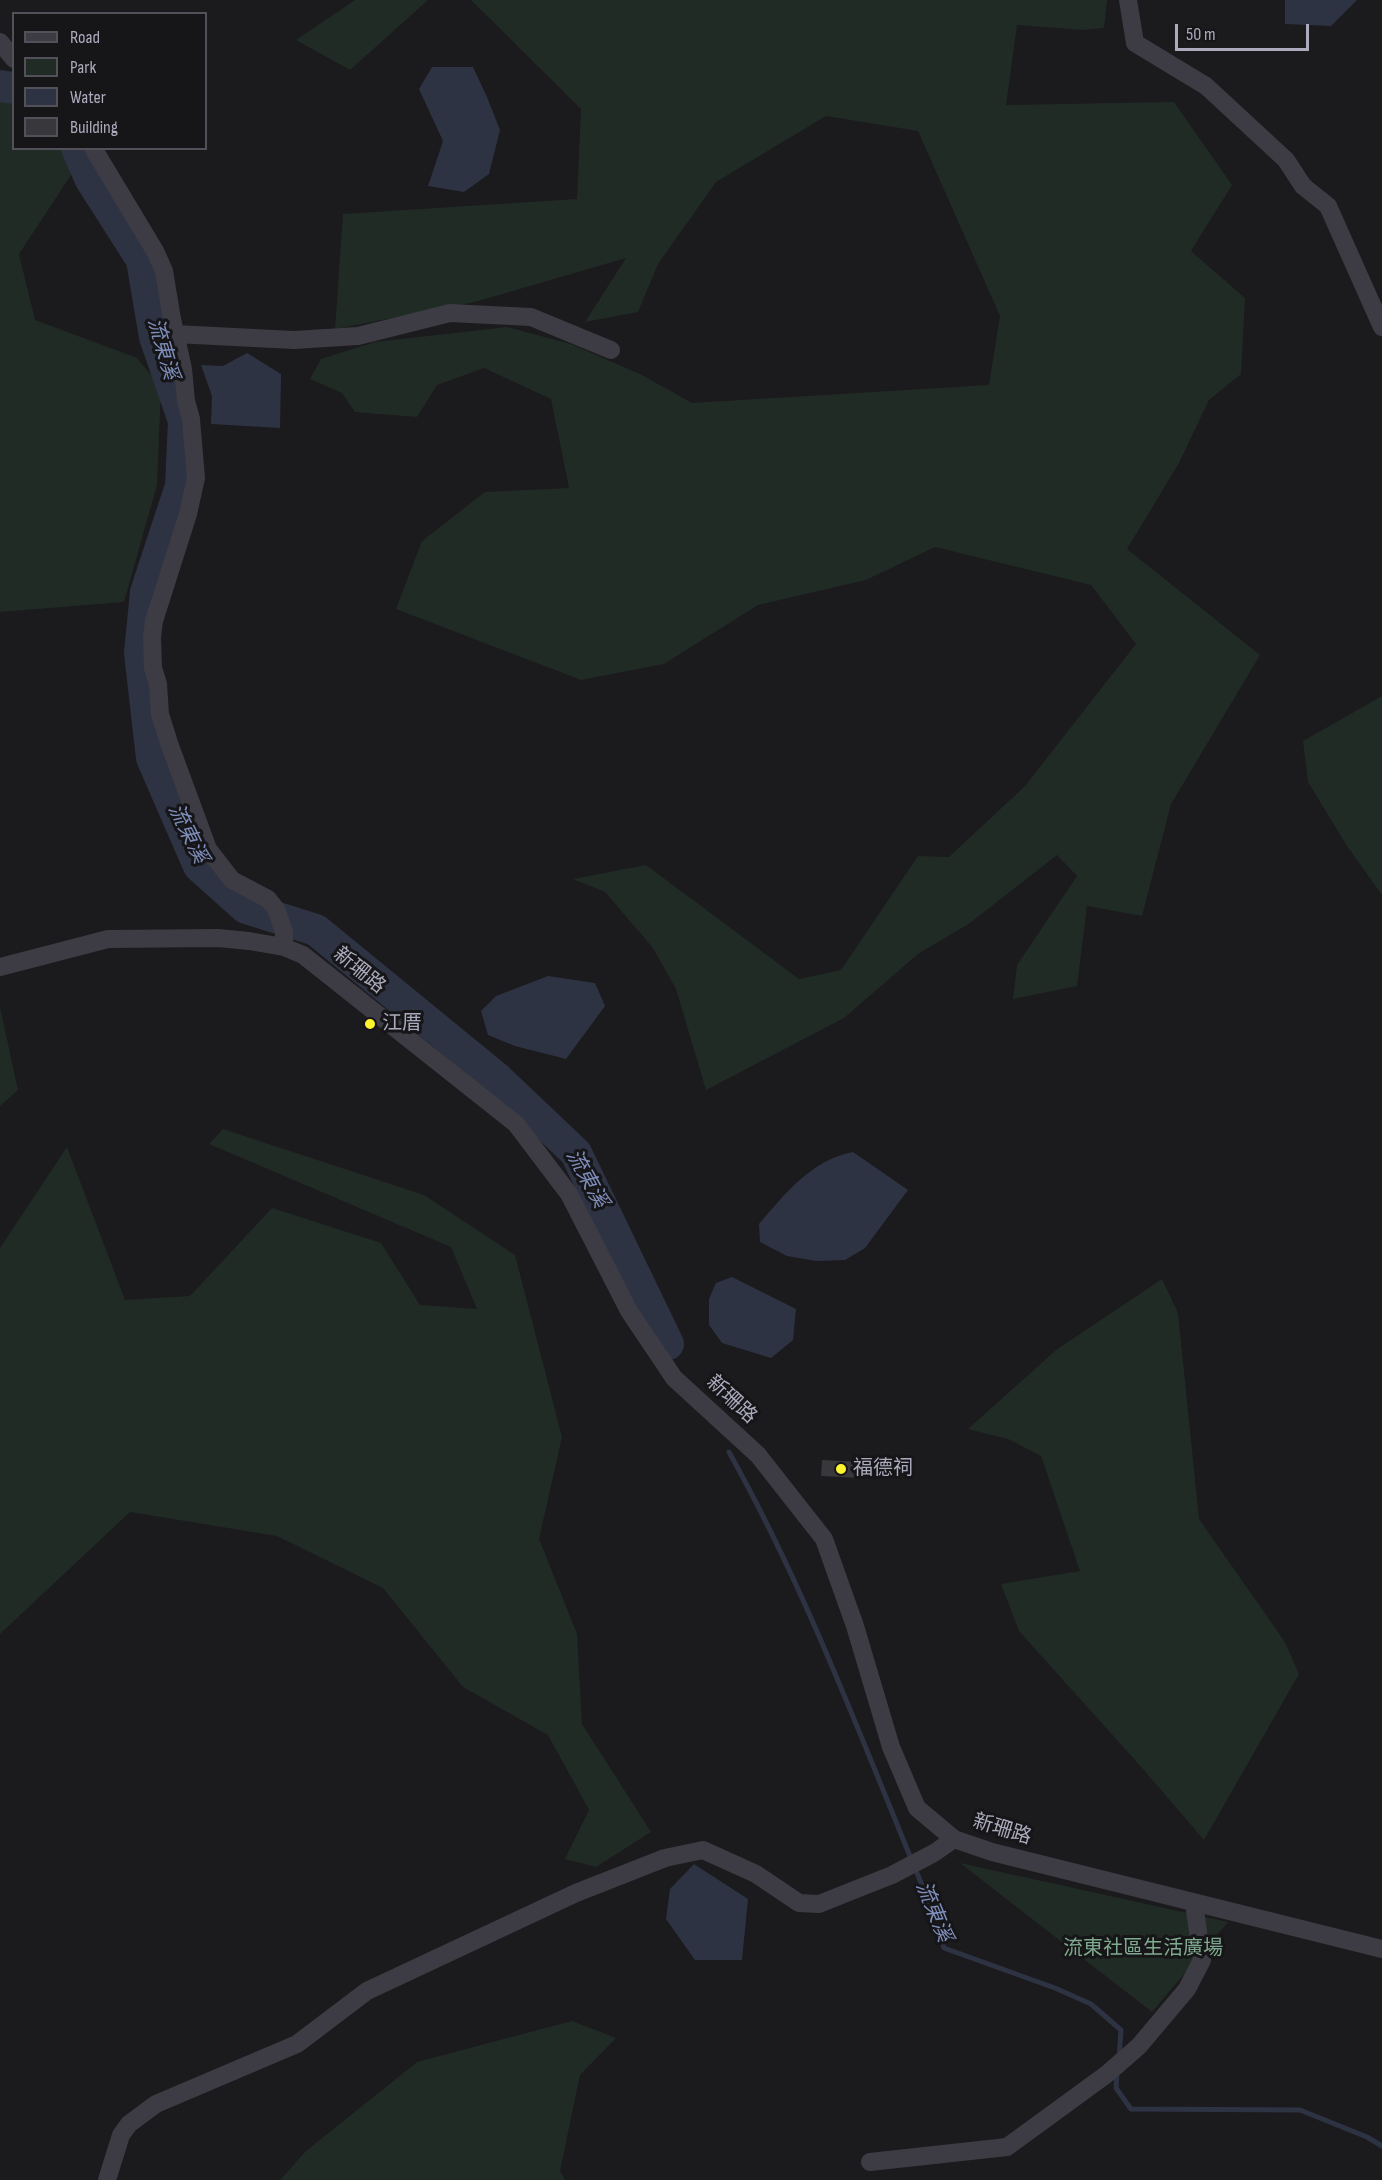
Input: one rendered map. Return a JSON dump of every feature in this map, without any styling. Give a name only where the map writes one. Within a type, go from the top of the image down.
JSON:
[{"type":"street","points":[[1128,0],[1135,43],[1206,86],[1286,160],[1303,186],[1328,206],[1382,327]]},
{"type":"street","points":[[0,42],[12,57]]},
{"type":"street","points":[[94,150],[155,251],[164,271],[183,369],[186,401],[191,418],[196,478],[188,514],[154,621],[152,637],[153,668],[158,684],[160,714],[208,849],[232,880],[268,899],[276,909],[284,939]]},
{"type":"street","points":[[175,334],[294,340],[358,336],[450,313],[531,317],[611,350]]},
{"type":"street","name":"新珊路","points":[[0,967],[108,939],[218,938],[249,941],[284,939],[516,1124],[568,1194],[628,1311],[674,1378],[758,1455],[824,1539],[855,1626],[891,1747],[917,1808],[954,1839],[992,1852],[1382,1949]]},
{"type":"street","points":[[107,2180],[121,2135],[129,2124],[156,2104],[297,2044],[367,1991],[576,1893],[665,1858],[703,1850],[756,1874],[799,1903],[819,1904],[892,1875],[934,1853],[954,1839]]},
{"type":"street","points":[[870,2162],[1007,2147],[1107,2074],[1139,2046],[1187,1989],[1202,1960],[1194,1903]]},
{"type":"green space","points":[[355,0],[428,0],[350,70],[296,40]]},
{"type":"green space","points":[[471,0],[1107,0],[1104,28],[1084,30],[1017,25],[1006,105],[1174,102],[1232,185],[1191,251],[1245,298],[1241,374],[1209,400],[1179,463],[1127,549],[1260,655],[1171,804],[1142,916],[1087,906],[1077,986],[1013,999],[1017,965],[1077,876],[1057,855],[970,923],[918,954],[844,1018],[706,1090],[676,989],[653,948],[605,892],[573,879],[646,865],[799,979],[841,970],[918,856],[949,857],[1025,786],[1136,644],[1091,585],[935,547],[866,580],[758,605],[664,664],[581,680],[396,609],[422,541],[485,492],[569,488],[551,399],[484,368],[437,385],[417,417],[355,412],[342,393],[310,379],[321,359],[375,342],[507,327],[571,344],[642,375],[692,403],[989,385],[1000,316],[918,131],[826,116],[716,182],[658,264],[638,312],[585,322],[626,258],[475,302],[335,329],[343,214],[577,199],[581,109]]},
{"type":"green space","points":[[0,80],[12,84],[12,150],[65,150],[77,166],[19,254],[35,320],[137,358],[161,387],[157,485],[124,602],[0,612]]},
{"type":"green space","points":[[1382,696],[1382,895],[1347,846],[1308,782],[1303,741]]},
{"type":"green space","points":[[0,1007],[18,1090],[0,1106]]},
{"type":"green space","points":[[223,1129],[424,1195],[515,1255],[562,1437],[539,1539],[577,1634],[582,1724],[651,1832],[596,1867],[565,1859],[589,1810],[548,1735],[463,1687],[383,1588],[277,1536],[130,1512],[0,1634],[0,1248],[67,1147],[125,1300],[190,1296],[272,1208],[381,1243],[420,1305],[477,1309],[451,1247],[209,1144]]},
{"type":"green space","points":[[1162,1279],[1178,1313],[1199,1519],[1285,1642],[1299,1674],[1204,1840],[1019,1631],[1001,1584],[1080,1571],[1041,1456],[1008,1439],[968,1429],[1056,1350]]},
{"type":"green space","name":"流東社區生活廣場","points":[[960,1863],[1228,1922],[1152,2012]]},
{"type":"green space","points":[[572,2021],[616,2038],[580,2075],[560,2171],[565,2180],[280,2180],[306,2151],[417,2062]]},
{"type":"water","points":[[1285,0],[1357,0],[1331,26],[1285,24]]},
{"type":"water","points":[[432,67],[473,67],[500,130],[489,174],[464,192],[428,186],[443,141],[419,89]]},
{"type":"water","points":[[247,353],[281,374],[280,428],[211,424],[212,396],[201,365],[223,366]]},
{"type":"water","points":[[548,976],[595,983],[605,1006],[566,1059],[515,1046],[488,1035],[481,1011],[496,996]]},
{"type":"water","points":[[853,1152],[908,1190],[865,1248],[845,1260],[816,1261],[787,1256],[760,1242],[759,1224],[789,1190],[824,1162]]},
{"type":"water","points":[[732,1277],[796,1309],[793,1340],[771,1358],[722,1343],[709,1325],[709,1299],[716,1283]]},
{"type":"water","points":[[694,1864],[748,1899],[742,1960],[695,1960],[666,1919],[670,1889]]},
{"type":"building","name":"福德祠","points":[[822,1460],[861,1462],[860,1478],[821,1476]]},
{"type":"waterway","name":"流東溪","points":[[0,86],[12,88]]},
{"type":"waterway","name":"流東溪","points":[[78,150],[91,180],[142,260],[155,337],[184,421],[181,486],[146,592],[140,653],[152,758],[199,866],[246,908],[316,930],[498,1079],[576,1153],[668,1344]]},
{"type":"waterway","name":"流東溪","points":[[729,1452],[812,1619],[931,1907],[944,1948],[1055,1988],[1091,2004],[1121,2030],[1119,2058]]},
{"type":"waterway","name":"流東溪","points":[[1117,2073],[1116,2088],[1131,2109],[1300,2110],[1367,2137],[1382,2146]]},
{"type":"place","name":"江厝","points":[[370,1024]]},
{"type":"place","name":"福德祠","points":[[841,1469]]}]
